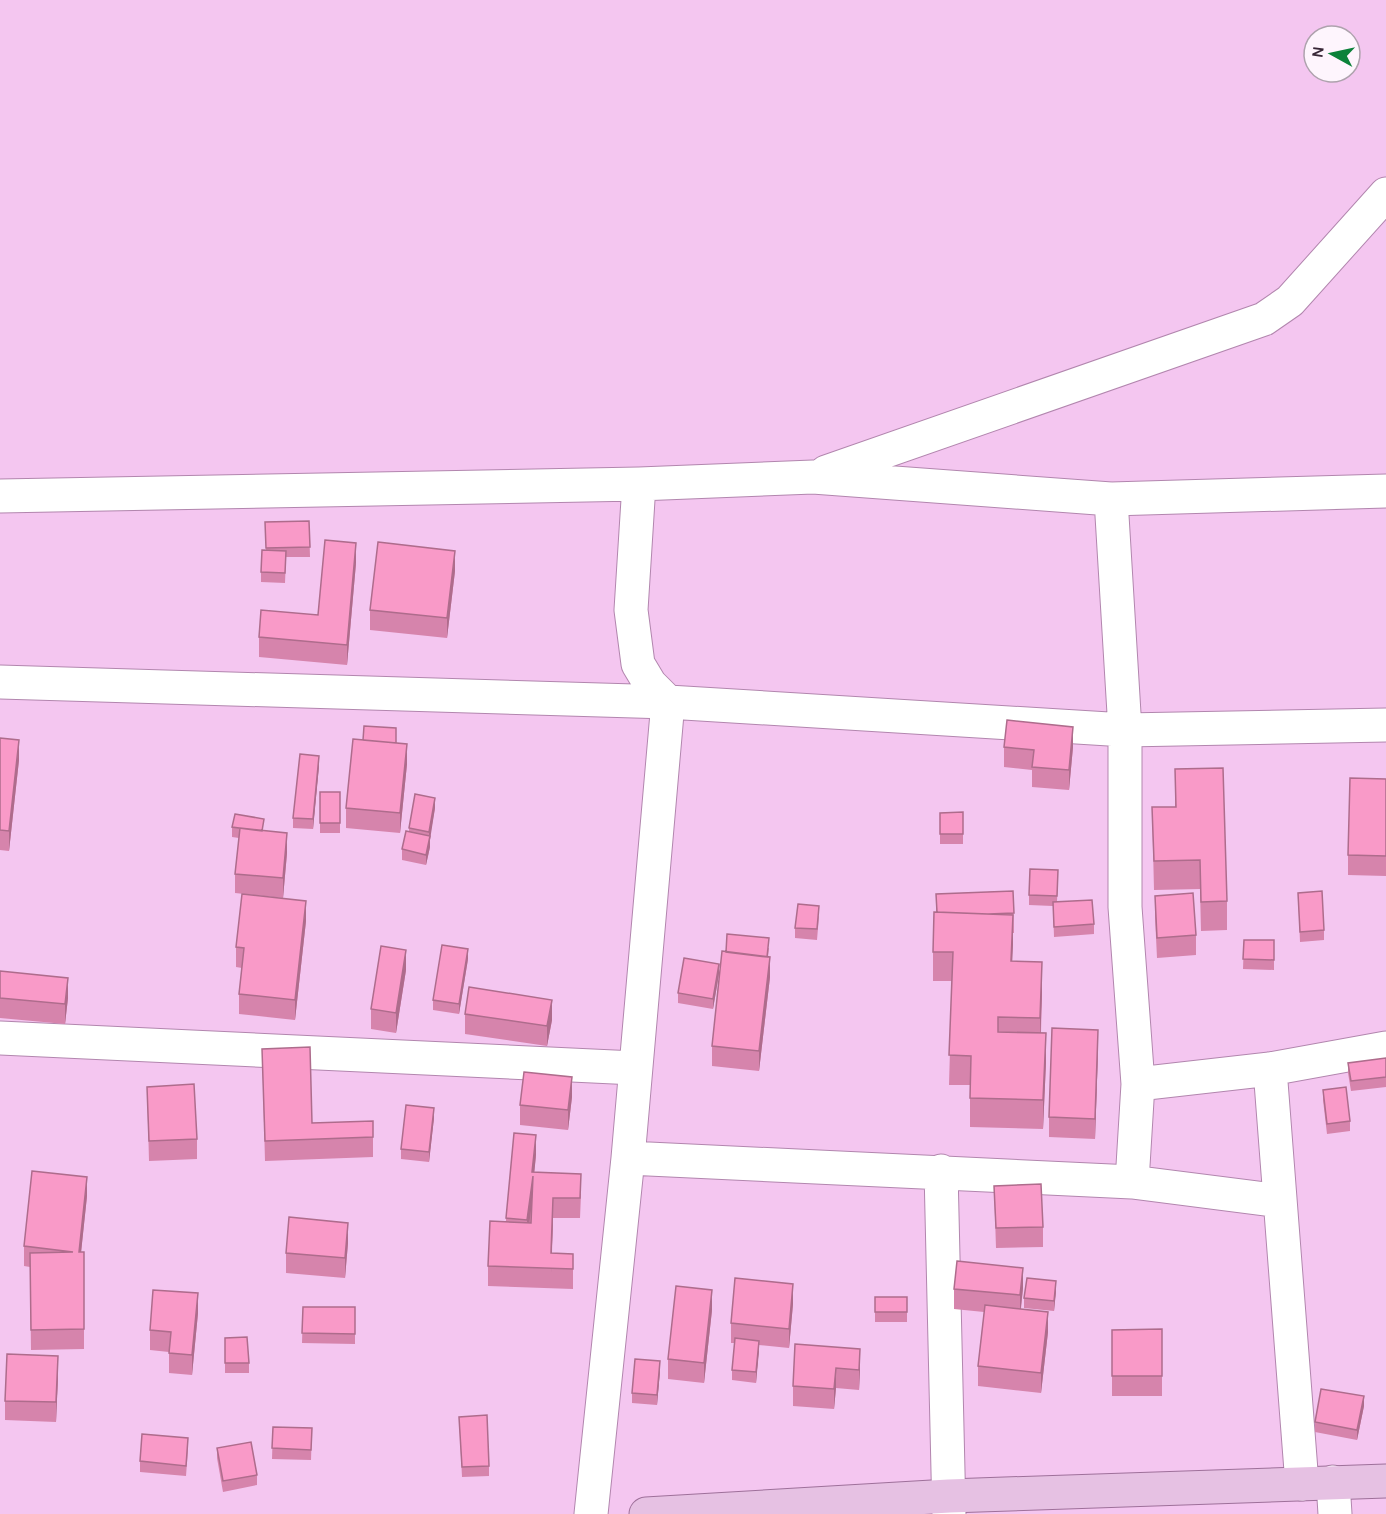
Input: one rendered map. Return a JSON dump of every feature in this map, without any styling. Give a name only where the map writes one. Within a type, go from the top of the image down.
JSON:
[{"type":"main road","points":[[646,1514],[949,1505],[1386,1481]]},
{"type":"street","points":[[813,477],[1264,319],[1290,301],[1386,194]]},
{"type":"street","points":[[0,496],[639,484],[813,477],[1111,499],[1386,491]]},
{"type":"street","points":[[639,484],[631,610],[638,664],[650,684],[668,702]]},
{"type":"street","points":[[1111,499],[1125,730],[1125,907],[1138,1084],[1132,1182]]},
{"type":"street","points":[[0,682],[668,702],[1125,730],[1386,725]]},
{"type":"street","points":[[591,1514],[628,1158],[668,702]]},
{"type":"street","points":[[0,1038],[635,1068]]},
{"type":"street","points":[[1138,1084],[1270,1069],[1386,1048]]},
{"type":"street","points":[[1270,1069],[1280,1201],[1318,1483],[1335,1514]]},
{"type":"street","points":[[628,1158],[941,1171],[1132,1182],[1280,1201]]},
{"type":"street","points":[[941,1171],[949,1505]]},
{"type":"building","points":[[309,521],[310,547],[266,548],[265,522]]},
{"type":"building","points":[[325,540],[356,543],[347,645],[259,637],[261,610],[318,615]]},
{"type":"building","points":[[378,542],[455,551],[447,618],[370,610]]},
{"type":"building","points":[[262,550],[286,551],[285,573],[261,572]]},
{"type":"building","points":[[1007,720],[1073,727],[1069,770],[1032,767],[1034,750],[1004,747]]},
{"type":"building","points":[[364,726],[396,728],[396,743],[363,740]]},
{"type":"building","points":[[0,738],[19,740],[9,831],[0,830]]},
{"type":"building","points":[[353,739],[407,744],[400,813],[346,808]]},
{"type":"building","points":[[300,754],[319,756],[313,819],[293,818]]},
{"type":"building","points":[[1223,768],[1227,901],[1201,902],[1200,860],[1154,861],[1152,807],[1176,807],[1175,769]]},
{"type":"building","points":[[1350,778],[1386,779],[1386,856],[1348,855]]},
{"type":"building","points":[[320,792],[340,792],[340,823],[320,823]]},
{"type":"building","points":[[415,794],[435,798],[429,832],[409,828]]},
{"type":"building","points":[[963,812],[963,834],[940,834],[940,813]]},
{"type":"building","points":[[235,814],[264,819],[262,831],[232,827]]},
{"type":"building","points":[[240,828],[287,833],[283,878],[235,874]]},
{"type":"building","points":[[406,831],[430,836],[426,855],[402,849]]},
{"type":"building","points":[[1030,869],[1058,870],[1057,896],[1029,895]]},
{"type":"building","points":[[1013,891],[1014,913],[937,912],[936,894]]},
{"type":"building","points":[[1322,891],[1324,930],[1300,932],[1298,893]]},
{"type":"building","points":[[1193,893],[1196,935],[1157,938],[1155,896]]},
{"type":"building","points":[[242,894],[306,901],[295,1000],[239,994],[244,948],[236,947]]},
{"type":"building","points":[[1092,900],[1094,924],[1054,927],[1053,902]]},
{"type":"building","points":[[798,904],[819,906],[817,929],[795,928]]},
{"type":"building","points":[[934,912],[1013,915],[1011,961],[1042,962],[1040,1018],[998,1017],[998,1032],[1046,1033],[1043,1100],[970,1098],[971,1056],[949,1055],[953,952],[933,952]]},
{"type":"building","points":[[727,934],[769,938],[767,957],[726,952]]},
{"type":"building","points":[[1244,940],[1274,940],[1274,960],[1243,959]]},
{"type":"building","points":[[442,945],[468,949],[459,1004],[433,1000]]},
{"type":"building","points":[[381,946],[406,950],[396,1013],[371,1009]]},
{"type":"building","points":[[722,951],[770,957],[759,1051],[712,1046]]},
{"type":"building","points":[[684,958],[719,964],[713,999],[678,993]]},
{"type":"building","points":[[0,971],[68,978],[65,1004],[0,998]]},
{"type":"building","points":[[469,987],[552,1000],[547,1026],[465,1014]]},
{"type":"building","points":[[1052,1028],[1098,1030],[1095,1119],[1049,1117]]},
{"type":"building","points":[[310,1047],[312,1123],[373,1121],[373,1137],[265,1141],[262,1049]]},
{"type":"building","points":[[1386,1058],[1386,1077],[1351,1081],[1348,1063]]},
{"type":"building","points":[[524,1072],[572,1077],[568,1110],[520,1105]]},
{"type":"building","points":[[194,1084],[197,1139],[149,1141],[147,1087]]},
{"type":"building","points":[[1346,1087],[1350,1121],[1327,1124],[1323,1090]]},
{"type":"building","points":[[406,1105],[434,1108],[429,1152],[401,1149]]},
{"type":"building","points":[[514,1133],[536,1135],[532,1172],[581,1174],[580,1198],[553,1198],[551,1253],[573,1254],[573,1269],[488,1266],[490,1221],[531,1223],[533,1176],[527,1220],[506,1218]]},
{"type":"building","points":[[32,1171],[87,1177],[79,1252],[84,1252],[84,1329],[31,1330],[30,1253],[73,1252],[24,1246]]},
{"type":"building","points":[[1041,1184],[1043,1227],[996,1228],[994,1186]]},
{"type":"building","points":[[289,1217],[348,1223],[345,1258],[286,1253]]},
{"type":"building","points":[[957,1261],[1023,1268],[1020,1295],[954,1289]]},
{"type":"building","points":[[735,1278],[793,1284],[789,1329],[731,1323]]},
{"type":"building","points":[[1027,1278],[1056,1281],[1054,1301],[1024,1298]]},
{"type":"building","points":[[676,1286],[712,1290],[704,1363],[668,1359]]},
{"type":"building","points":[[153,1290],[198,1293],[192,1355],[169,1353],[171,1332],[150,1330]]},
{"type":"building","points":[[875,1297],[907,1297],[907,1312],[875,1312]]},
{"type":"building","points":[[985,1305],[1048,1312],[1041,1373],[978,1366]]},
{"type":"building","points":[[303,1307],[355,1307],[355,1334],[302,1333]]},
{"type":"building","points":[[1162,1329],[1162,1376],[1112,1376],[1112,1330]]},
{"type":"building","points":[[247,1337],[249,1363],[225,1363],[225,1338]]},
{"type":"building","points":[[735,1338],[759,1341],[756,1372],[732,1370]]},
{"type":"building","points":[[795,1344],[860,1349],[859,1370],[836,1368],[834,1389],[793,1386]]},
{"type":"building","points":[[7,1354],[58,1356],[56,1402],[5,1401]]},
{"type":"building","points":[[635,1359],[660,1361],[657,1395],[632,1393]]},
{"type":"building","points":[[1321,1389],[1364,1396],[1357,1430],[1315,1422]]},
{"type":"building","points":[[487,1415],[489,1466],[462,1467],[459,1417]]},
{"type":"building","points":[[273,1427],[312,1428],[311,1450],[272,1448]]},
{"type":"building","points":[[142,1434],[188,1438],[186,1466],[140,1461]]},
{"type":"building","points":[[251,1442],[257,1475],[223,1481],[217,1448]]}]
